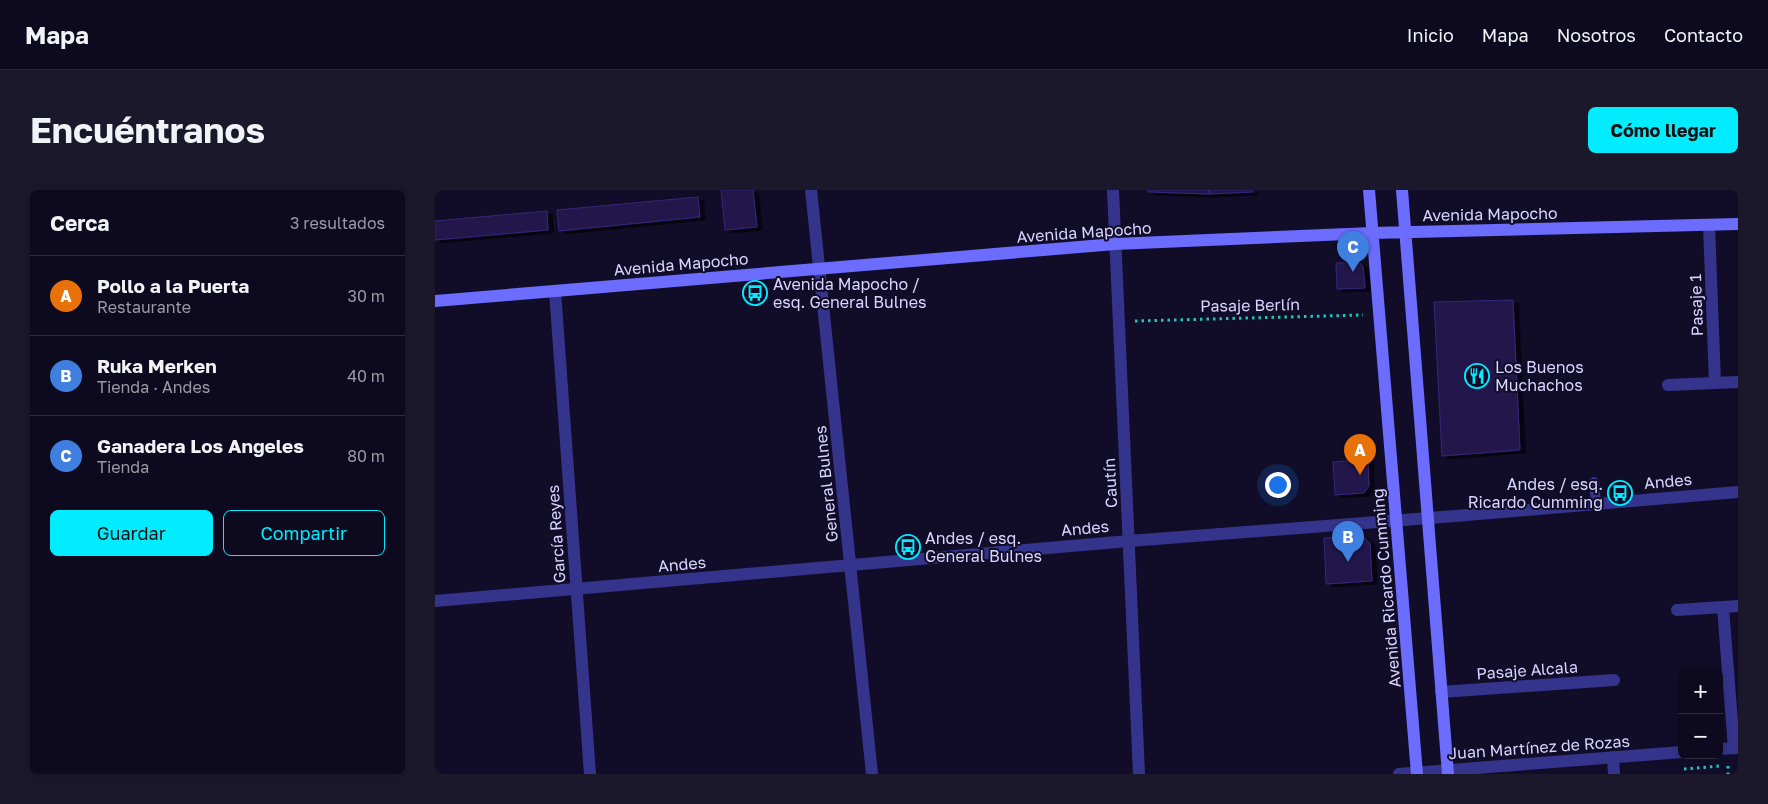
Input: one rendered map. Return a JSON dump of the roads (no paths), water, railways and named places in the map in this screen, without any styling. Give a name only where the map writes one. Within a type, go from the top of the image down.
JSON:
[{"type":"main road","name":"Avenida Ricardo Cumming","points":[[1369,190],[1416,773]]},
{"type":"main road","points":[[1402,190],[1447,772]]},
{"type":"main road","name":"Avenida Mapocho","points":[[435,301],[1115,244],[1372,233],[1738,224]]},
{"type":"street","name":"General Bulnes","points":[[811,190],[872,774]]},
{"type":"street","name":"Cautín","points":[[1113,190],[1139,774]]},
{"type":"street","name":"Pasaje 1","points":[[1709,225],[1715,383]]},
{"type":"street","name":"García Reyes","points":[[555,291],[590,774]]},
{"type":"street","points":[[1668,385],[1738,382]]},
{"type":"street","name":"Andes","points":[[435,601],[1129,541],[1738,492]]},
{"type":"street","points":[[1677,610],[1738,606]]},
{"type":"street","points":[[1723,607],[1736,748],[1723,749]]},
{"type":"street","name":"Pasaje Alcala","points":[[1441,692],[1614,680]]},
{"type":"street","name":"Juan Martínez de Rozas","points":[[1399,774],[1447,772],[1678,752]]},
{"type":"street","points":[[1613,757],[1614,774]]},
{"type":"lane","points":[[1594,482],[1596,503]]},
{"type":"place","name":"Ganadera Los Angeles","points":[[1353,272]]},
{"type":"place","name":"Avenida Mapocho / esq. General Bulnes","points":[[755,293]]},
{"type":"place","name":"Los Buenos Muchachos","points":[[1477,376]]},
{"type":"place","name":"Pollo a la Puerta","points":[[1360,475]]},
{"type":"place","name":"Andes / esq. Ricardo Cumming","points":[[1620,493]]},
{"type":"place","name":"Andes / esq. General Bulnes","points":[[908,547]]},
{"type":"place","name":"Ruka Merken","points":[[1348,562]]}]
